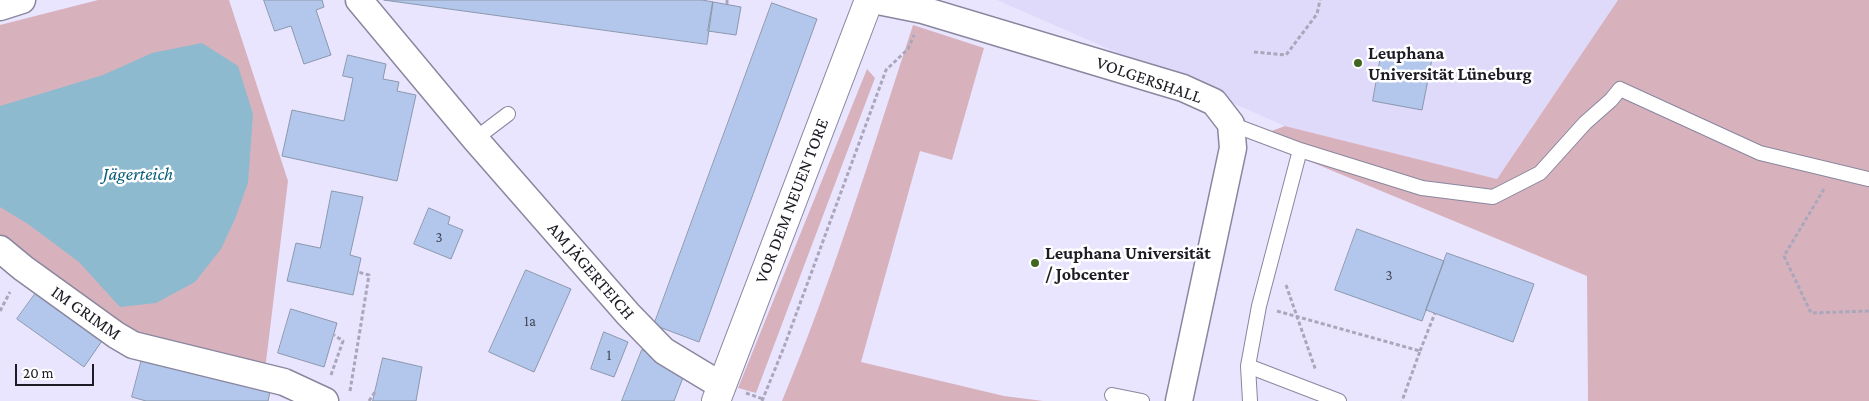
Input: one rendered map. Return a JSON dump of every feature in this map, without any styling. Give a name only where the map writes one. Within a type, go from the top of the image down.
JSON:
[{"type":"main road","name":"VOR DEM NEUEN TORE","points":[[719,393],[869,0]]},
{"type":"street","points":[[0,7],[22,0]]},
{"type":"street","name":"AM JÄGERTEICH","points":[[359,0],[475,139],[628,314],[664,351],[719,393]]},
{"type":"street","name":"VOLGERSHALL","points":[[873,0],[924,10],[1183,88],[1214,102],[1231,124]]},
{"type":"street","points":[[1179,401],[1232,148],[1231,124]]},
{"type":"street","name":"IM GRIMM","points":[[0,249],[23,268],[116,335],[133,345],[284,382],[323,400]]},
{"type":"lane","points":[[1231,124],[1300,150],[1422,188],[1494,197],[1540,173],[1620,89],[1760,153],[1868,180]]},
{"type":"lane","points":[[475,139],[508,114]]},
{"type":"lane","points":[[1250,401],[1248,366],[1259,306],[1300,150]]},
{"type":"lane","points":[[1248,366],[1339,401]]},
{"type":"lane","points":[[1112,395],[1142,401]]},
{"type":"path","points":[[1254,52],[1286,55],[1317,14],[1320,0]]},
{"type":"path","points":[[762,401],[784,348],[886,70],[908,49],[924,10]]},
{"type":"path","points":[[1868,180],[1824,188],[1784,256],[1811,313],[1869,311]]},
{"type":"path","points":[[1274,251],[1325,395]]},
{"type":"path","points":[[350,391],[369,275],[358,272]]},
{"type":"path","points":[[1402,401],[1435,314]]},
{"type":"path","points":[[1296,316],[1420,351]]},
{"type":"path","points":[[323,400],[343,341],[334,335]]},
{"type":"path","points":[[369,401],[375,392]]},
{"type":"shaded area","points":[[98,0],[229,0],[288,181],[265,370],[134,340],[0,238],[0,25]]},
{"type":"shaded area","name":"Leuphana Universität Lüneburg","points":[[997,0],[1618,0],[1497,179],[1285,126]]},
{"type":"shaded area","points":[[1618,0],[1869,0],[1869,401],[1588,401],[1587,276],[1253,138],[1285,126],[1497,179]]},
{"type":"shaded area","points":[[913,25],[984,48],[952,160],[920,151],[861,362],[1004,396],[1043,401],[782,401],[835,262]]},
{"type":"shaded area","points":[[867,69],[875,78],[756,393],[738,388]]},
{"type":"water","name":"Jägerteich","points":[[202,43],[238,66],[253,114],[248,183],[235,219],[221,249],[195,282],[156,303],[120,307],[79,262],[28,224],[0,207],[0,106],[103,75],[152,53]]},
{"type":"building","points":[[264,0],[322,0],[324,7],[316,10],[331,55],[304,64],[291,26],[275,31]]},
{"type":"building","points":[[384,0],[702,0],[713,2],[707,44]]},
{"type":"building","points":[[713,2],[741,7],[736,35],[708,31]]},
{"type":"building","points":[[772,3],[817,19],[699,342],[654,325]]},
{"type":"building","points":[[1382,50],[1432,59],[1422,110],[1373,101]]},
{"type":"building","points":[[348,55],[386,64],[383,79],[399,82],[397,91],[416,95],[397,181],[282,156],[292,110],[344,121],[353,78],[343,76]]},
{"type":"building","points":[[332,191],[363,197],[350,255],[361,258],[353,295],[287,281],[296,243],[320,248]]},
{"type":"building","points":[[429,208],[450,217],[448,224],[463,230],[451,259],[414,244]]},
{"type":"building","points":[[1357,229],[1444,261],[1422,321],[1335,290]]},
{"type":"building","points":[[1447,253],[1534,284],[1513,342],[1426,310]]},
{"type":"building","points":[[526,270],[571,289],[534,372],[489,352]]},
{"type":"building","points":[[38,290],[104,338],[84,367],[17,319]]},
{"type":"building","points":[[291,309],[337,323],[324,367],[278,353]]},
{"type":"building","points":[[604,332],[628,342],[614,377],[591,369]]},
{"type":"building","points":[[642,350],[687,367],[674,401],[622,401]]},
{"type":"building","points":[[143,355],[271,387],[268,401],[146,401],[132,397]]},
{"type":"building","points":[[383,358],[422,367],[416,401],[373,401]]},
{"type":"place","name":"Leuphana Universität Lüneburg","points":[[1358,63]]},
{"type":"place","name":"Leuphana Universität / Jobcenter","points":[[1035,263]]}]
